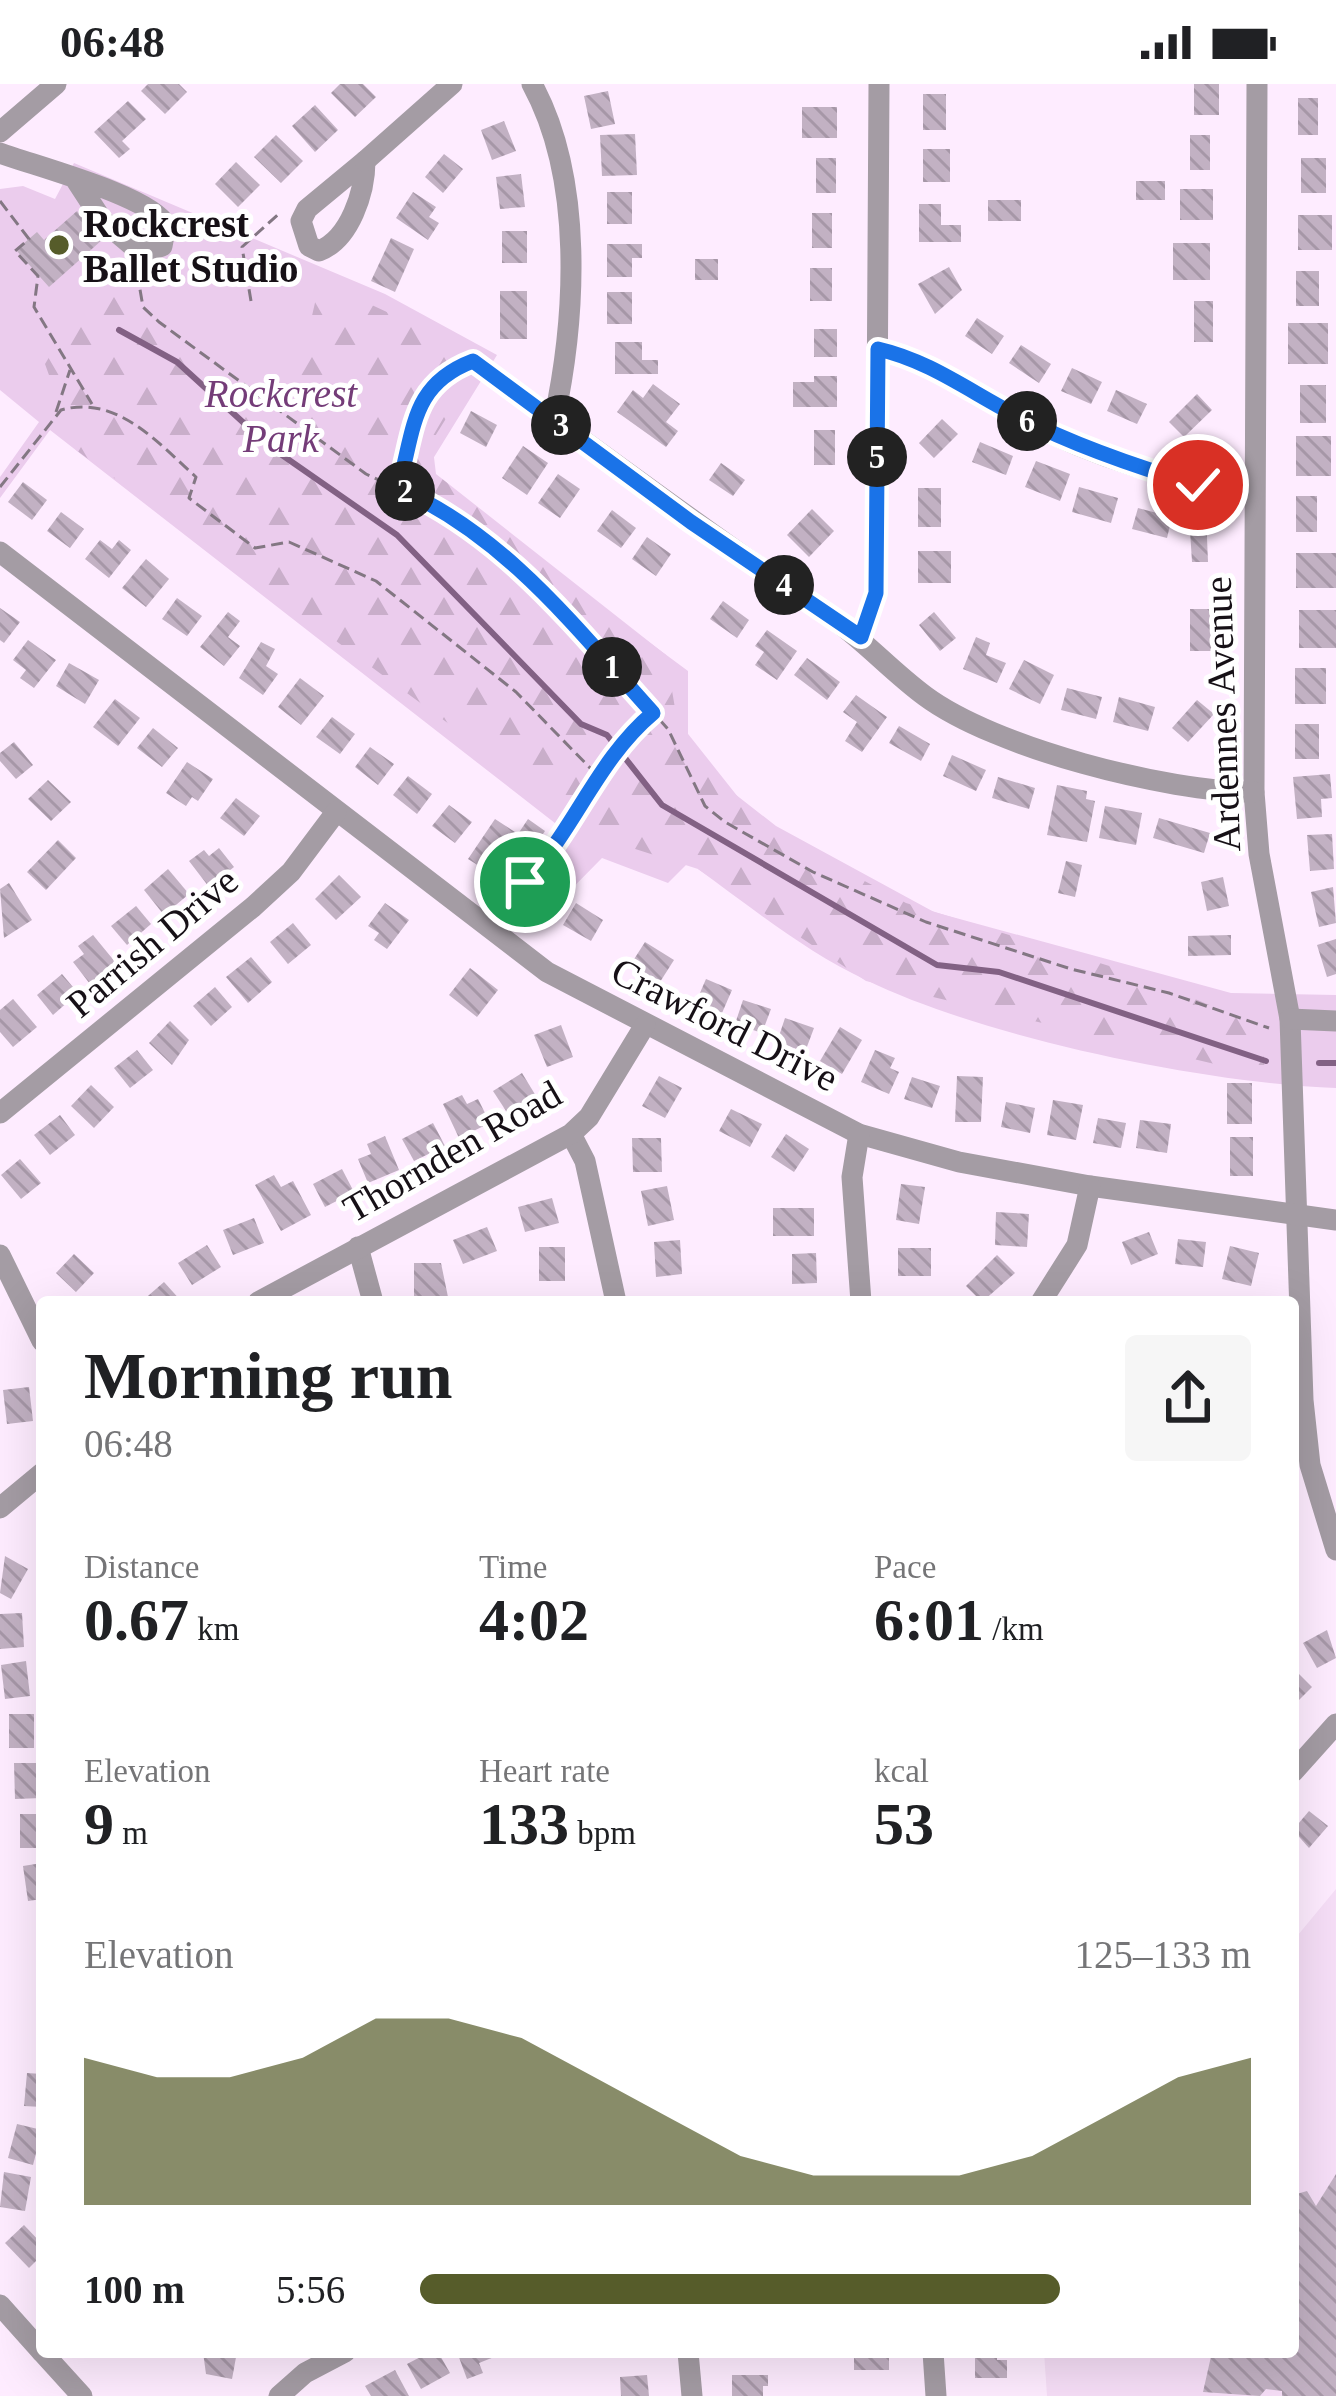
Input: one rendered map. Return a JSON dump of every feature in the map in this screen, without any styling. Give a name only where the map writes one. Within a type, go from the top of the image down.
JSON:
[{"type":"street","points":[[0,132],[56,84]]},
{"type":"street","points":[[365,161],[452,84]]},
{"type":"street","points":[[532,84],[543,105],[563,181],[567,229],[567,359],[554,420]]},
{"type":"street","points":[[861,637],[876,593],[879,84]]},
{"type":"street","name":"Ardennes Avenue","points":[[1257,84],[1254,791],[1259,854],[1290,1026],[1296,1296]]},
{"type":"street","points":[[0,152],[76,180],[163,218],[167,232],[162,246],[148,253],[136,251],[102,220],[76,180]]},
{"type":"street","points":[[878,349],[914,357],[1021,418],[1112,459],[1198,485],[1254,490]]},
{"type":"street","points":[[473,361],[691,522],[861,637],[927,698],[1018,741],[1212,791],[1254,791]]},
{"type":"street","name":"Crawford Drive","points":[[0,552],[547,972],[860,1134],[959,1162],[1090,1186],[1336,1220]]},
{"type":"street","name":"Parrish Drive","points":[[0,1113],[266,895],[336,812]]},
{"type":"street","points":[[1290,1026],[1336,1021]]},
{"type":"street","name":"Thornden Road","points":[[269,1296],[571,1134],[589,1117],[645,1024]]},
{"type":"street","points":[[571,1134],[585,1161],[615,1296]]},
{"type":"street","points":[[860,1134],[852,1177],[861,1296]]},
{"type":"street","points":[[1045,1296],[1078,1245],[1090,1186]]},
{"type":"street","points":[[358,1247],[371,1296]]},
{"type":"street","points":[[0,1255],[36,1329]]},
{"type":"street","name":"Ardennes Avenue","points":[[1299,1406],[1310,1465],[1336,1550]]},
{"type":"street","points":[[0,1508],[36,1478]]},
{"type":"street","points":[[1299,1765],[1336,1724]]},
{"type":"street","points":[[0,2305],[36,2345]]},
{"type":"street","points":[[47,2358],[82,2396]]},
{"type":"street","points":[[296,2358],[305,2373]]},
{"type":"street","points":[[279,2396],[305,2373],[334,2358]]},
{"type":"street","points":[[689,2358],[692,2396]]},
{"type":"street","points":[[933,2358],[936,2396]]},
{"type":"path","points":[[0,201],[29,238],[15,250],[38,276],[34,308],[93,406],[163,444],[196,477],[189,498],[255,548],[289,542],[391,590],[516,692],[598,775]]},
{"type":"path","points":[[250,301],[242,248],[281,212]]},
{"type":"path","points":[[136,251],[140,298],[149,314],[351,464],[459,518],[538,583],[681,747],[711,812],[813,872],[926,922],[1290,1026]]},
{"type":"path","points":[[398,488],[430,386],[441,374],[473,361]]},
{"type":"path","points":[[0,487],[56,413],[70,368]]},
{"type":"path","points":[[56,413],[93,406]]},
{"type":"path","points":[[480,921],[557,846],[605,764],[653,713]]},
{"type":"shaded area","points":[[1336,1889],[1336,2396],[1047,2396],[1044,2358],[1299,2358],[1299,1934]]},
{"type":"green space","name":"Rockcrest Park","points":[[74,163],[385,294],[497,355],[423,475],[688,671],[688,863],[668,883],[602,858],[535,926],[493,899],[560,827],[50,430],[0,498],[0,477],[39,422],[0,390],[0,189],[23,186],[55,199]]},
{"type":"green space","name":"Rockcrest Park","points":[[320,281],[443,338],[470,380],[432,441],[436,474],[666,655],[677,720],[761,826],[906,903],[1135,974],[1262,1027],[1265,1076],[866,981],[698,869],[607,840],[76,450],[45,364],[87,295],[111,283],[225,388],[294,394]]},
{"type":"green space","points":[[694,762],[776,826],[934,912],[1231,993],[1336,995],[1336,1088],[1224,1077],[1096,1054],[971,1021],[844,969],[698,869]]},
{"type":"building","points":[[148,84],[179,84],[187,92],[165,114],[141,91]]},
{"type":"building","points":[[340,84],[363,84],[376,97],[355,117],[331,93]]},
{"type":"building","points":[[1194,84],[1219,84],[1219,115],[1194,115]]},
{"type":"building","points":[[608,91],[615,124],[591,129],[584,96]]},
{"type":"building","points":[[923,94],[946,94],[946,130],[923,130]]},
{"type":"building","points":[[1298,98],[1318,98],[1318,135],[1298,135]]},
{"type":"building","points":[[128,101],[146,119],[122,141],[130,149],[119,158],[94,132]]},
{"type":"building","points":[[315,105],[338,130],[315,152],[292,126]]},
{"type":"building","points":[[802,107],[837,107],[837,138],[802,138]]},
{"type":"building","points":[[504,121],[516,151],[492,160],[481,130]]},
{"type":"building","points":[[635,134],[637,175],[602,176],[600,135]]},
{"type":"building","points":[[276,135],[303,161],[281,183],[254,157]]},
{"type":"building","points":[[1190,135],[1210,135],[1210,170],[1190,170]]},
{"type":"building","points":[[923,149],[950,149],[950,182],[923,182]]},
{"type":"building","points":[[444,154],[463,169],[443,193],[425,177]]},
{"type":"building","points":[[816,158],[836,158],[836,193],[816,193]]},
{"type":"building","points":[[1301,158],[1326,158],[1326,193],[1301,193]]},
{"type":"building","points":[[236,162],[260,185],[238,207],[215,184]]},
{"type":"building","points":[[521,174],[525,207],[500,209],[496,177]]},
{"type":"building","points":[[1136,181],[1165,181],[1165,200],[1136,200]]},
{"type":"building","points":[[1180,189],[1213,189],[1213,220],[1180,220]]},
{"type":"building","points":[[413,192],[436,207],[429,217],[439,223],[428,240],[396,218]]},
{"type":"building","points":[[607,192],[632,192],[632,224],[607,224]]},
{"type":"building","points":[[988,200],[1021,200],[1021,221],[988,221]]},
{"type":"building","points":[[919,204],[941,204],[941,225],[961,225],[961,242],[919,242]]},
{"type":"building","name":"Rockcrest Ballet Studio","points":[[77,211],[102,240],[49,287],[16,250],[37,232],[44,240]]},
{"type":"building","points":[[812,213],[832,213],[832,248],[812,248]]},
{"type":"building","points":[[1298,215],[1332,215],[1332,250],[1298,250]]},
{"type":"building","points":[[502,231],[527,231],[527,263],[502,263]]},
{"type":"building","points":[[391,238],[414,249],[395,292],[371,281]]},
{"type":"building","points":[[1173,243],[1210,243],[1210,280],[1173,280]]},
{"type":"building","points":[[607,244],[642,244],[642,258],[632,258],[632,277],[607,277]]},
{"type":"building","points":[[695,259],[718,259],[718,280],[695,280]]},
{"type":"building","points":[[949,267],[962,290],[935,314],[918,284]]},
{"type":"building","points":[[810,268],[832,268],[832,301],[810,301]]},
{"type":"building","points":[[1296,271],[1319,271],[1319,306],[1296,306]]},
{"type":"building","points":[[500,291],[527,291],[527,339],[500,339]]},
{"type":"building","points":[[607,292],[632,292],[632,324],[607,324]]},
{"type":"building","points":[[1194,301],[1213,301],[1213,342],[1194,342]]},
{"type":"building","points":[[977,318],[1004,336],[992,354],[965,336]]},
{"type":"building","points":[[1288,323],[1328,323],[1328,364],[1288,364]]},
{"type":"building","points":[[814,329],[837,329],[837,357],[814,357]]},
{"type":"building","points":[[615,342],[642,342],[642,360],[658,360],[658,374],[615,374]]},
{"type":"building","points":[[1021,345],[1051,364],[1039,383],[1009,363]]},
{"type":"building","points":[[1072,368],[1102,382],[1091,404],[1061,391]]},
{"type":"building","points":[[814,376],[837,376],[837,407],[793,407],[793,382],[814,382]]},
{"type":"building","points":[[653,384],[680,404],[666,422],[678,431],[666,447],[617,412],[633,390],[643,398]]},
{"type":"building","points":[[1300,385],[1326,385],[1326,423],[1300,423]]},
{"type":"building","points":[[1116,390],[1147,404],[1137,424],[1107,411]]},
{"type":"building","points":[[1197,394],[1212,410],[1184,437],[1169,422]]},
{"type":"building","points":[[471,411],[497,425],[486,447],[460,433]]},
{"type":"building","points":[[942,419],[958,434],[934,458],[919,443]]},
{"type":"building","points":[[814,430],[835,430],[835,465],[814,465]]},
{"type":"building","points":[[1296,436],[1331,436],[1331,476],[1296,476]]},
{"type":"building","points":[[980,442],[1013,456],[1006,475],[972,462]]},
{"type":"building","points":[[523,446],[548,463],[527,495],[502,478]]},
{"type":"building","points":[[1036,461],[1070,474],[1060,501],[1025,487]]},
{"type":"building","points":[[721,463],[745,480],[733,496],[709,480]]},
{"type":"building","points":[[558,474],[580,489],[560,518],[538,503]]},
{"type":"building","points":[[23,482],[47,500],[32,520],[8,502]]},
{"type":"building","points":[[1079,487],[1118,498],[1111,523],[1072,512]]},
{"type":"building","points":[[918,488],[941,488],[941,527],[918,527]]},
{"type":"building","points":[[1296,496],[1317,496],[1317,532],[1296,532]]},
{"type":"building","points":[[1138,508],[1172,517],[1167,538],[1132,529]]},
{"type":"building","points":[[812,509],[834,531],[809,557],[787,535]]},
{"type":"building","points":[[612,510],[636,528],[621,548],[597,531]]},
{"type":"building","points":[[61,512],[84,529],[70,548],[47,531]]},
{"type":"building","points":[[1206,514],[1208,562],[1192,562],[1189,515]]},
{"type":"building","points":[[647,537],[671,554],[656,576],[632,559]]},
{"type":"building","points":[[100,540],[112,549],[119,540],[131,550],[109,578],[85,559]]},
{"type":"building","points":[[918,551],[951,551],[951,583],[918,583]]},
{"type":"building","points":[[1296,553],[1336,553],[1336,588],[1296,588]]},
{"type":"building","points":[[146,559],[169,579],[146,607],[122,588]]},
{"type":"building","points":[[177,598],[202,616],[187,636],[162,619]]},
{"type":"building","points":[[723,601],[749,620],[737,638],[710,619]]},
{"type":"building","points":[[0,608],[20,622],[4,643],[0,640]]},
{"type":"building","points":[[1190,609],[1213,609],[1213,651],[1190,651]]},
{"type":"building","points":[[1299,610],[1336,610],[1336,648],[1299,648]]},
{"type":"building","points":[[228,612],[240,621],[228,637],[240,646],[224,666],[200,647]]},
{"type":"building","points":[[934,612],[956,638],[940,651],[919,625]]},
{"type":"building","points":[[767,630],[797,651],[777,680],[755,665],[764,652],[755,646]]},
{"type":"building","points":[[976,637],[990,643],[986,655],[1006,663],[997,683],[963,669]]},
{"type":"building","points":[[28,640],[56,660],[34,688],[20,678],[26,670],[13,660]]},
{"type":"building","points":[[261,642],[275,649],[266,666],[278,674],[263,695],[239,678]]},
{"type":"building","points":[[807,658],[840,682],[827,700],[794,675]]},
{"type":"building","points":[[1024,660],[1054,675],[1040,704],[1009,689]]},
{"type":"building","points":[[69,663],[99,680],[85,704],[56,686]]},
{"type":"building","points":[[1295,668],[1326,668],[1326,704],[1295,704]]},
{"type":"building","points":[[300,678],[324,696],[301,725],[278,707]]},
{"type":"building","points":[[1067,688],[1102,697],[1096,719],[1061,710]]},
{"type":"building","points":[[856,695],[887,717],[862,752],[845,741],[857,722],[843,712]]},
{"type":"building","points":[[1119,697],[1155,707],[1148,731],[1113,722]]},
{"type":"building","points":[[115,699],[140,718],[118,746],[93,727]]},
{"type":"building","points":[[1197,700],[1214,714],[1188,742],[1172,728]]},
{"type":"building","points":[[332,717],[355,734],[340,754],[316,737]]},
{"type":"building","points":[[1295,724],[1319,724],[1319,759],[1295,759]]},
{"type":"building","points":[[899,726],[930,744],[921,761],[889,743]]},
{"type":"building","points":[[153,728],[178,748],[162,767],[137,748]]},
{"type":"building","points":[[14,742],[33,765],[16,779],[0,761],[0,753]]},
{"type":"building","points":[[370,747],[394,764],[378,785],[355,767]]},
{"type":"building","points":[[952,755],[986,770],[976,791],[943,776]]},
{"type":"building","points":[[187,762],[213,779],[198,801],[192,797],[186,806],[166,793]]},
{"type":"building","points":[[1330,774],[1332,798],[1321,799],[1322,817],[1297,819],[1293,777]]},
{"type":"building","points":[[408,776],[432,794],[417,814],[393,795]]},
{"type":"building","points":[[998,777],[1035,788],[1029,809],[992,798]]},
{"type":"building","points":[[48,780],[71,802],[51,821],[28,799]]},
{"type":"building","points":[[1057,785],[1087,791],[1086,799],[1095,801],[1087,842],[1047,835]]},
{"type":"building","points":[[236,798],[260,816],[244,836],[220,818]]},
{"type":"building","points":[[449,805],[472,822],[455,843],[432,826]]},
{"type":"building","points":[[1105,806],[1142,813],[1136,845],[1099,838]]},
{"type":"building","points":[[1159,818],[1210,833],[1204,853],[1153,838]]},
{"type":"building","points":[[495,819],[518,834],[528,819],[545,831],[534,847],[521,838],[495,876],[468,859]]},
{"type":"building","points":[[1332,834],[1334,869],[1310,871],[1307,835]]},
{"type":"building","points":[[58,840],[76,858],[46,890],[27,872]]},
{"type":"building","points":[[219,848],[234,867],[209,887],[189,861],[204,850],[209,856]]},
{"type":"building","points":[[1066,861],[1082,865],[1075,897],[1058,893]]},
{"type":"building","points":[[168,869],[189,894],[164,915],[144,890]]},
{"type":"building","points":[[339,875],[361,897],[336,920],[315,899]]},
{"type":"building","points":[[1223,877],[1229,906],[1207,911],[1201,882]]},
{"type":"building","points":[[9,883],[32,920],[4,938],[0,889]]},
{"type":"building","points":[[1333,887],[1336,923],[1319,927],[1311,892]]},
{"type":"building","points":[[385,903],[409,920],[387,949],[374,940],[379,933],[368,926]]},
{"type":"building","points":[[576,903],[603,920],[591,941],[563,925]]},
{"type":"building","points":[[136,906],[151,924],[127,945],[111,926]]},
{"type":"building","points":[[293,923],[311,945],[288,964],[270,942]]},
{"type":"building","points":[[93,935],[116,963],[90,984],[73,962],[84,954],[78,946]]},
{"type":"building","points":[[1231,935],[1231,955],[1188,956],[1188,936]]},
{"type":"building","points":[[1336,939],[1336,974],[1327,977],[1317,945]]},
{"type":"building","points":[[645,942],[674,960],[660,982],[631,964]]},
{"type":"building","points":[[251,957],[272,982],[248,1003],[226,977]]},
{"type":"building","points":[[470,968],[498,990],[477,1017],[449,995]]},
{"type":"building","points":[[62,974],[78,993],[53,1015],[37,995]]},
{"type":"building","points":[[706,979],[732,990],[722,1013],[696,1002]]},
{"type":"building","points":[[215,987],[232,1007],[211,1026],[193,1006]]},
{"type":"building","points":[[13,999],[37,1027],[13,1047],[0,1032],[0,1010]]},
{"type":"building","points":[[743,1000],[771,1009],[762,1033],[735,1024]]},
{"type":"building","points":[[785,1018],[814,1028],[805,1052],[777,1042]]},
{"type":"building","points":[[170,1021],[189,1040],[172,1065],[149,1043]]},
{"type":"building","points":[[561,1025],[573,1057],[547,1067],[534,1035]]},
{"type":"building","points":[[840,1027],[862,1040],[842,1074],[820,1061]]},
{"type":"building","points":[[137,1050],[153,1070],[130,1088],[114,1068]]},
{"type":"building","points":[[875,1050],[895,1058],[890,1068],[899,1072],[889,1094],[861,1082]]},
{"type":"building","points":[[522,1073],[536,1096],[508,1114],[493,1091]]},
{"type":"building","points":[[659,1076],[682,1088],[665,1118],[642,1106]]},
{"type":"building","points":[[957,1076],[983,1077],[981,1122],[955,1122]]},
{"type":"building","points":[[912,1077],[940,1086],[932,1108],[904,1099]]},
{"type":"building","points":[[1227,1083],[1252,1083],[1252,1124],[1227,1124]]},
{"type":"building","points":[[91,1085],[114,1107],[94,1128],[71,1106]]},
{"type":"building","points":[[462,1095],[467,1104],[478,1099],[490,1123],[459,1138],[443,1104]]},
{"type":"building","points":[[1053,1100],[1083,1105],[1076,1140],[1047,1135]]},
{"type":"building","points":[[1006,1102],[1035,1108],[1030,1133],[1001,1127]]},
{"type":"building","points":[[731,1109],[762,1124],[750,1147],[719,1131]]},
{"type":"building","points":[[60,1115],[75,1135],[50,1155],[34,1135]]},
{"type":"building","points":[[1098,1118],[1126,1123],[1121,1148],[1093,1143]]},
{"type":"building","points":[[1140,1120],[1171,1124],[1167,1153],[1136,1148]]},
{"type":"building","points":[[433,1123],[445,1146],[414,1161],[402,1139]]},
{"type":"building","points":[[786,1134],[809,1149],[794,1172],[771,1157]]},
{"type":"building","points":[[385,1136],[399,1170],[368,1183],[358,1159],[371,1154],[367,1144]]},
{"type":"building","points":[[1230,1137],[1253,1137],[1253,1176],[1230,1176]]},
{"type":"building","points":[[632,1138],[661,1138],[662,1172],[633,1172]]},
{"type":"building","points":[[20,1159],[41,1183],[21,1199],[1,1175]]},
{"type":"building","points":[[342,1169],[354,1192],[325,1207],[313,1184]]},
{"type":"building","points":[[274,1175],[281,1187],[293,1181],[311,1215],[281,1231],[255,1185]]},
{"type":"building","points":[[901,1184],[925,1187],[919,1224],[896,1220]]},
{"type":"building","points":[[667,1186],[674,1220],[648,1226],[641,1191]]},
{"type":"building","points":[[552,1198],[559,1223],[525,1232],[518,1207]]},
{"type":"building","points":[[773,1208],[814,1208],[814,1236],[773,1236]]},
{"type":"building","points":[[996,1212],[1029,1214],[1027,1247],[995,1245]]},
{"type":"building","points":[[254,1218],[264,1243],[233,1255],[223,1230]]},
{"type":"building","points":[[487,1227],[497,1251],[463,1264],[453,1240]]},
{"type":"building","points":[[1149,1232],[1158,1254],[1131,1265],[1122,1242]]},
{"type":"building","points":[[1178,1239],[1206,1242],[1203,1267],[1175,1264]]},
{"type":"building","points":[[680,1240],[682,1274],[656,1277],[654,1242]]},
{"type":"building","points":[[207,1245],[221,1267],[192,1285],[178,1263]]},
{"type":"building","points":[[1230,1246],[1259,1253],[1251,1286],[1222,1279]]},
{"type":"building","points":[[539,1247],[565,1247],[565,1281],[539,1281]]},
{"type":"building","points":[[898,1248],[931,1248],[931,1276],[898,1276]]},
{"type":"building","points":[[816,1253],[817,1283],[792,1284],[792,1254]]},
{"type":"building","points":[[74,1254],[94,1273],[76,1292],[56,1273]]},
{"type":"building","points":[[997,1255],[1015,1273],[989,1296],[976,1296],[966,1286]]},
{"type":"building","points":[[414,1263],[441,1263],[448,1296],[414,1296]]},
{"type":"building","points":[[164,1282],[177,1296],[148,1296]]},
{"type":"building","points":[[29,1387],[33,1421],[7,1424],[3,1390]]},
{"type":"building","points":[[5,1556],[28,1569],[11,1599],[0,1593]]},
{"type":"building","points":[[22,1613],[24,1647],[0,1649],[0,1614]]},
{"type":"building","points":[[1327,1630],[1336,1658],[1317,1668],[1303,1643]]},
{"type":"building","points":[[26,1661],[30,1696],[5,1699],[1,1665]]},
{"type":"building","points":[[1299,1674],[1312,1687],[1299,1700]]},
{"type":"building","points":[[9,1714],[34,1714],[34,1748],[9,1748]]},
{"type":"building","points":[[14,1763],[36,1763],[36,1798],[15,1799]]},
{"type":"building","points":[[1309,1811],[1328,1826],[1309,1848],[1299,1837],[1299,1823]]},
{"type":"building","points":[[20,1814],[36,1814],[36,1848],[20,1848]]},
{"type":"building","points":[[36,1864],[36,1900],[28,1901],[23,1866]]},
{"type":"building","points":[[27,2073],[36,2074],[36,2107],[24,2106]]},
{"type":"building","points":[[17,2124],[36,2129],[33,2165],[8,2158]]},
{"type":"building","points":[[4,2172],[31,2177],[25,2211],[0,2207]]},
{"type":"building","points":[[1336,2174],[1336,2396],[1282,2396],[1282,2391],[1266,2389],[1260,2396],[1203,2392],[1211,2358],[1299,2358],[1299,2193],[1307,2191],[1316,2206]]},
{"type":"building","points":[[24,2225],[36,2238],[36,2261],[29,2268],[5,2243]]},
{"type":"building","points":[[204,2358],[236,2358],[232,2379],[206,2374]]},
{"type":"building","points":[[418,2358],[441,2358],[450,2373],[421,2389],[407,2364]]},
{"type":"building","points":[[459,2358],[492,2358],[479,2363],[483,2373],[467,2379]]},
{"type":"building","points":[[854,2358],[889,2358],[889,2370],[854,2370]]},
{"type":"building","points":[[975,2358],[1007,2360],[1007,2378],[975,2378]]},
{"type":"building","points":[[395,2370],[409,2396],[371,2396],[365,2386]]},
{"type":"building","points":[[647,2375],[649,2396],[621,2396],[620,2377]]},
{"type":"building","points":[[732,2375],[768,2375],[768,2386],[763,2386],[763,2396],[732,2396]]},
{"type":"waterway","points":[[119,330],[177,362],[269,446],[397,535],[581,724],[607,735],[662,805],[937,965],[999,972],[1266,1061]]},
{"type":"waterway","points":[[1319,1063],[1336,1063]]},
{"type":"place","name":"Rockcrest Ballet Studio","points":[[59,245]]},
{"type":"route","points":[[525,882],[582,810],[605,764],[653,713],[538,583],[459,518],[398,488],[423,401],[441,374],[473,361],[691,522],[861,637],[876,593],[878,349],[914,357],[1021,418],[1112,459],[1198,485]]}]
